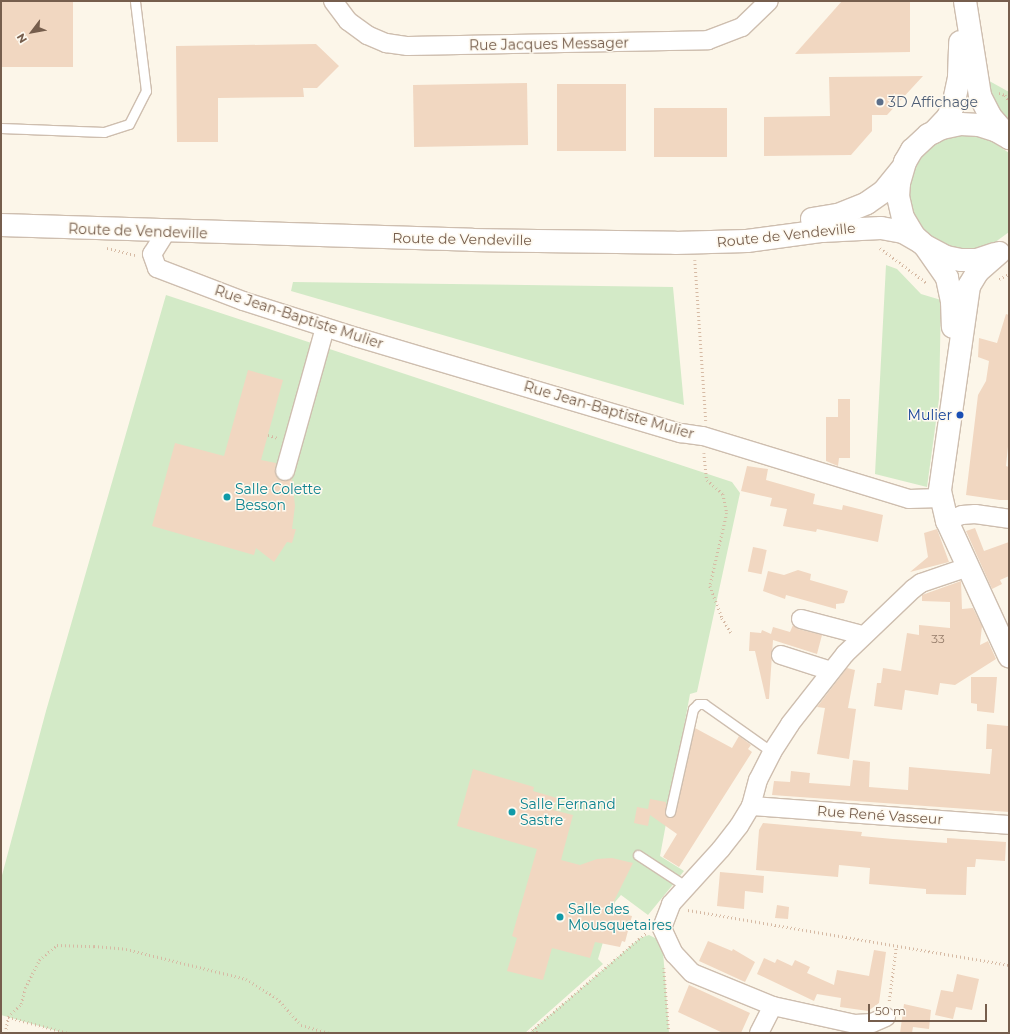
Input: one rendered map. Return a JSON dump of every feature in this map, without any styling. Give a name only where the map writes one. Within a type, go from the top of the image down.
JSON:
[{"type":"main road","points":[[951,404],[953,318],[951,292],[942,268],[906,224],[901,211],[898,190],[902,169],[912,150],[934,132],[948,117],[956,95],[960,1]]},
{"type":"main road","points":[[965,1],[980,96],[990,116],[1009,138]]},
{"type":"main road","points":[[934,132],[952,125],[970,123],[988,127],[1009,138]]},
{"type":"main road","name":"Route de Vendeville","points":[[1,212],[490,227],[722,230],[798,221],[849,211],[884,191],[902,169]]},
{"type":"main road","name":"Route de Vendeville","points":[[1,225],[166,232],[708,243],[864,227],[896,230],[946,257],[961,260],[984,258],[1006,248]]},
{"type":"main road","points":[[1006,248],[978,272],[970,286],[951,404],[941,476],[940,498],[947,520],[1009,656]]},
{"type":"street","name":"Rue Jacques Messager","points":[[333,1],[348,21],[367,35],[386,43],[408,46],[708,40],[742,27],[769,1]]},
{"type":"street","name":"Rue Jean-Baptiste Mulier","points":[[166,232],[152,254],[153,263],[158,270],[325,328],[681,433],[703,436],[914,500],[940,498]]},
{"type":"street","points":[[285,471],[325,328]]},
{"type":"street","points":[[947,520],[962,515],[975,514],[1009,519]]},
{"type":"street","points":[[886,1017],[872,1023],[855,1024],[772,1006],[692,972],[680,963],[665,936],[670,907],[721,849],[751,806],[758,780],[772,752],[790,724],[831,671],[862,635],[921,583],[968,566]]},
{"type":"street","points":[[801,619],[862,635]]},
{"type":"street","points":[[781,655],[831,671]]},
{"type":"street","name":"Rue René Vasseur","points":[[751,806],[1009,825]]},
{"type":"street","points":[[759,1033],[772,1006]]},
{"type":"lane","points":[[1,128],[104,132],[129,124],[146,91],[135,1]]},
{"type":"lane","points":[[670,812],[693,709],[698,704],[704,704],[772,752]]},
{"type":"lane","points":[[638,855],[687,887]]},
{"type":"path","points":[[670,907],[896,947],[1009,965]]},
{"type":"path","points":[[529,1033],[648,931],[665,936],[663,951],[669,1033]]},
{"type":"path","points":[[4,1033],[8,1017],[21,1004],[25,988],[39,960],[57,945],[126,949],[246,979],[277,998],[301,1025],[329,1033]]},
{"type":"path","points":[[886,1017],[896,947]]},
{"type":"path","points":[[8,1017],[68,1033]]},
{"type":"path","points":[[533,1029],[538,1033]]},
{"type":"green space","points":[[984,78],[1009,92],[1009,126],[989,105]]},
{"type":"green space","points":[[968,134],[986,137],[1009,153],[1009,232],[994,243],[976,250],[951,249],[929,237],[913,218],[907,193],[915,163],[927,148],[943,138]]},
{"type":"green space","points":[[886,265],[897,269],[921,294],[941,300],[939,399],[927,487],[875,474]]},
{"type":"green space","points":[[293,282],[673,287],[684,405],[291,291]]},
{"type":"green space","points":[[166,295],[732,482],[740,493],[697,692],[690,694],[660,856],[684,871],[648,915],[621,895],[615,902],[598,959],[603,964],[525,1033],[64,1033],[1,1015],[1,879],[46,711]]},
{"type":"green space","points":[[649,935],[659,940],[663,951],[669,1033],[529,1033],[640,938]]},
{"type":"building","points":[[1,1],[73,1],[73,67],[1,67]]},
{"type":"building","points":[[842,1],[910,1],[910,52],[795,54]]},
{"type":"building","points":[[316,44],[339,66],[317,88],[303,88],[304,97],[218,98],[218,142],[177,142],[176,46]]},
{"type":"building","points":[[923,76],[887,115],[872,115],[872,131],[851,155],[764,156],[764,117],[830,116],[829,77]]},
{"type":"building","points":[[527,83],[528,145],[414,147],[413,85]]},
{"type":"building","points":[[557,84],[626,84],[626,151],[557,151]]},
{"type":"building","points":[[654,108],[727,108],[727,157],[654,157]]},
{"type":"building","points":[[1006,314],[1009,315],[1009,437],[1006,466],[1009,467],[1009,500],[1000,500],[966,495],[978,395],[986,381],[989,361],[978,357],[979,338],[997,343]]},
{"type":"building","name":"Salle Colette Besson","points":[[248,370],[283,380],[261,460],[276,463],[275,473],[278,479],[283,481],[292,479],[295,506],[292,529],[296,529],[292,543],[287,542],[274,562],[256,548],[254,555],[152,526],[175,443],[224,456]]},
{"type":"building","points":[[838,399],[850,399],[850,458],[839,458],[838,466],[826,461],[826,417],[838,417]]},
{"type":"building","points":[[747,466],[768,469],[766,480],[815,494],[813,504],[842,510],[843,505],[883,515],[878,542],[817,529],[816,532],[783,526],[787,509],[770,506],[772,498],[741,491]]},
{"type":"building","points":[[975,528],[984,551],[1009,542],[1009,576],[1000,580],[1002,584],[992,589],[966,531]]},
{"type":"building","points":[[937,529],[949,562],[910,572],[928,557],[924,533]]},
{"type":"building","points":[[753,547],[767,550],[761,574],[748,571]]},
{"type":"building","points":[[798,570],[811,574],[810,580],[848,591],[844,603],[836,604],[836,609],[786,595],[785,599],[763,591],[768,571],[784,575]]},
{"type":"building","points":[[961,581],[962,609],[973,608],[982,626],[980,645],[988,641],[996,659],[955,685],[940,683],[938,695],[905,690],[902,710],[874,706],[877,683],[881,683],[883,668],[901,671],[907,633],[919,635],[919,625],[950,628],[950,602],[922,601],[922,595]]},
{"type":"building","points":[[793,625],[798,629],[822,635],[817,654],[773,640],[769,699],[766,699],[755,651],[749,651],[750,632],[761,633],[762,630],[771,634],[773,627],[790,632]]},
{"type":"building","points":[[847,668],[855,670],[848,708],[856,709],[849,759],[817,754],[825,708],[817,707]]},
{"type":"building","points":[[971,677],[997,677],[994,713],[977,711],[977,704],[971,703]]},
{"type":"building","points":[[987,724],[1008,726],[1009,812],[772,795],[774,781],[790,782],[791,771],[810,773],[809,783],[850,786],[853,760],[870,762],[869,787],[908,790],[909,767],[990,774],[992,749],[986,749]]},
{"type":"building","points":[[695,728],[732,748],[739,736],[751,745],[748,749],[752,752],[679,867],[663,857],[677,834],[650,815],[648,826],[634,823],[637,807],[648,809],[650,799],[666,802],[666,816],[675,816]]},
{"type":"building","points":[[473,769],[534,787],[533,791],[557,798],[553,810],[573,815],[561,860],[580,865],[597,859],[612,858],[633,863],[609,911],[632,916],[625,942],[622,941],[620,947],[595,942],[590,958],[552,948],[543,980],[507,971],[517,938],[512,936],[537,849],[457,826]]},
{"type":"building","points":[[763,823],[862,832],[861,836],[893,839],[947,843],[947,838],[1006,842],[1005,861],[976,859],[975,867],[967,867],[966,895],[926,894],[926,889],[869,884],[870,868],[839,865],[838,877],[756,870],[759,830]]},
{"type":"building","points":[[720,872],[764,876],[763,893],[745,891],[744,909],[717,906]]},
{"type":"building","points":[[777,905],[789,907],[788,919],[775,918]]},
{"type":"building","points":[[708,941],[732,951],[733,949],[755,962],[745,982],[699,961]]},
{"type":"building","points":[[874,950],[886,952],[879,1003],[868,1011],[840,1007],[841,998],[817,994],[814,1001],[757,974],[764,958],[775,963],[777,959],[792,966],[795,960],[810,967],[807,973],[834,985],[837,970],[869,976]]},
{"type":"building","points":[[957,974],[979,979],[972,1010],[956,1007],[953,1019],[935,1015],[941,990],[953,992]]},
{"type":"building","points":[[689,985],[750,1013],[741,1033],[723,1033],[678,1012]]},
{"type":"building","points":[[904,1004],[931,1010],[929,1029],[913,1027],[912,1033],[900,1033]]},
{"type":"place","name":"3D Affichage","points":[[880,102]]},
{"type":"place","name":"Mulier","points":[[960,415]]},
{"type":"place","name":"Salle Colette Besson","points":[[227,497]]},
{"type":"place","name":"Salle Fernand Sastre","points":[[512,812]]},
{"type":"place","name":"Salle des Mousquetaires","points":[[560,917]]}]
